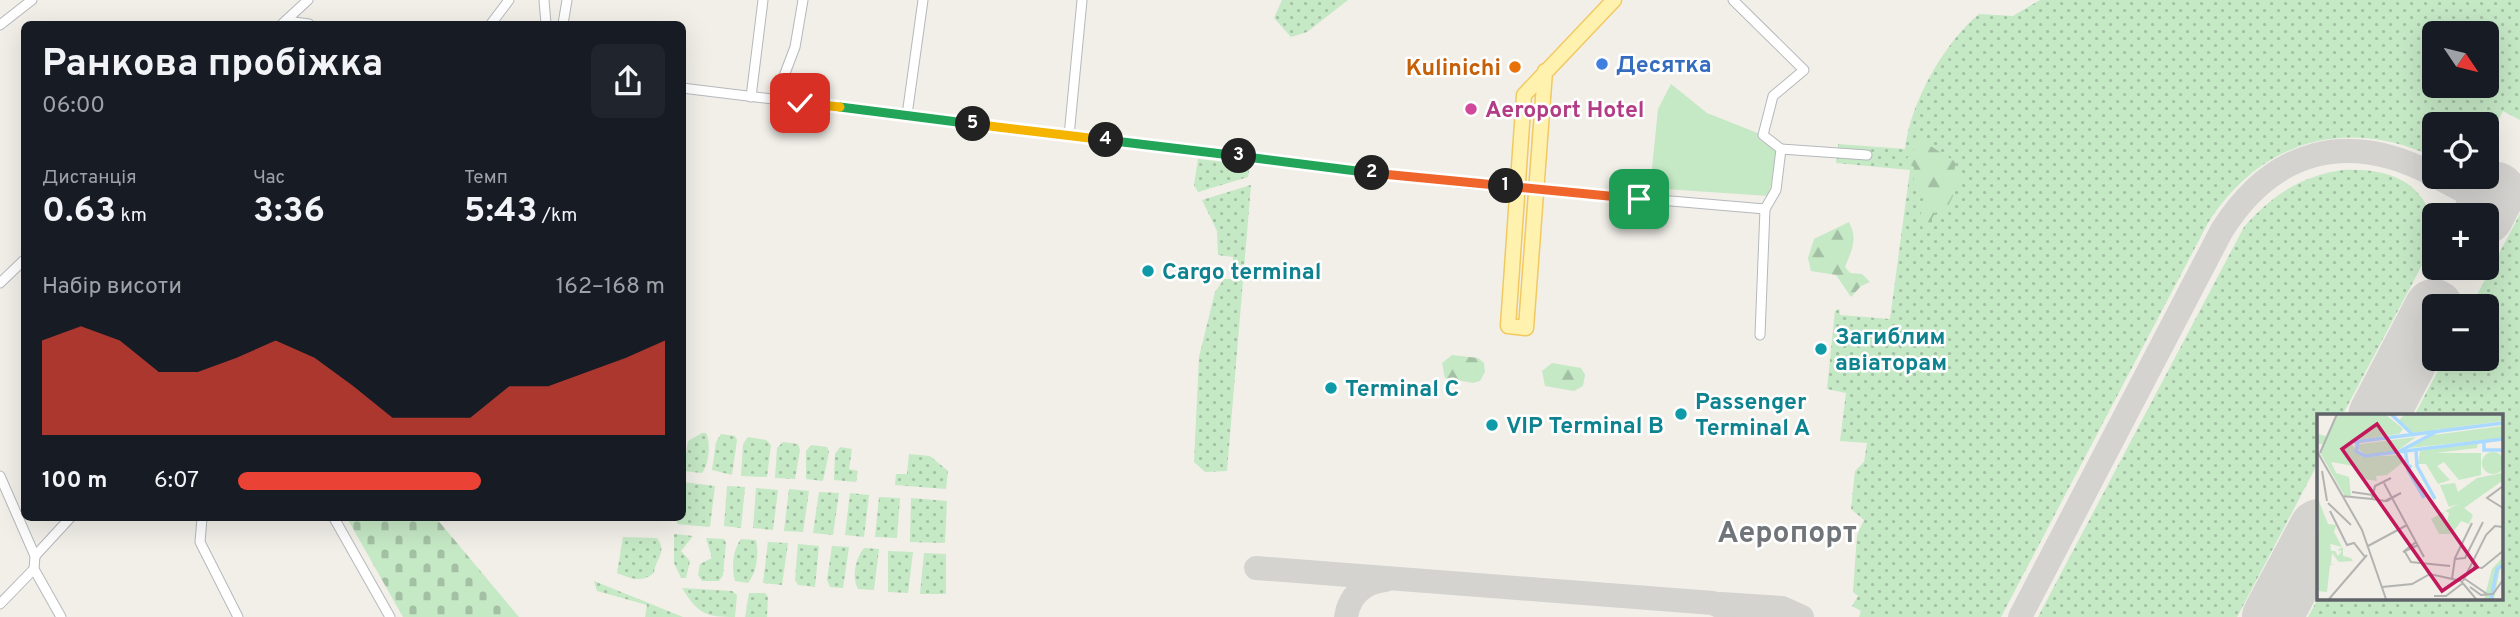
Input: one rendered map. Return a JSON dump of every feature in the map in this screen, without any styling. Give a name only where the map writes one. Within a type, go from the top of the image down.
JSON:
[{"type":"main road","points":[[1545,71],[1525,328],[1508,326],[1515,187],[1524,95],[1545,71],[1614,0]]},
{"type":"street","points":[[0,25],[32,0]]},
{"type":"street","points":[[286,21],[308,0]]},
{"type":"street","points":[[493,21],[509,0]]},
{"type":"street","points":[[544,0],[546,21]]},
{"type":"street","points":[[564,21],[567,0]]},
{"type":"street","points":[[751,97],[762,0]]},
{"type":"street","points":[[800,103],[784,76],[795,47],[803,0]]},
{"type":"street","points":[[907,115],[922,0]]},
{"type":"street","points":[[1069,136],[1082,0]]},
{"type":"street","points":[[1733,0],[1804,70],[1773,96],[1763,135],[1781,149],[1867,155]]},
{"type":"street","points":[[686,89],[1401,176],[1765,209]]},
{"type":"street","points":[[1760,335],[1765,209],[1776,190],[1781,149]]},
{"type":"street","points":[[0,283],[21,263]]},
{"type":"street","points":[[0,476],[35,556],[34,569],[61,617]]},
{"type":"street","points":[[35,556],[68,521]]},
{"type":"street","points":[[202,521],[200,542],[238,617]]},
{"type":"street","points":[[336,521],[390,617]]},
{"type":"street","points":[[0,604],[34,569]]},
{"type":"green space","points":[[1282,0],[1348,0],[1307,32],[1291,37],[1274,18]]},
{"type":"green space","points":[[2040,0],[2520,0],[2520,120],[2503,111],[2499,119],[2499,112],[2422,112],[2422,153],[2369,138],[2338,138],[2308,144],[2280,155],[2253,172],[2229,195],[2208,223],[2001,617],[1859,617],[1861,611],[1852,606],[1858,596],[1853,592],[1857,535],[1864,520],[1851,509],[1855,471],[1864,462],[1867,443],[1840,441],[1846,393],[1827,389],[1835,311],[1839,309],[1840,315],[1890,319],[1910,170],[1836,163],[1838,144],[1905,149],[1914,113],[1931,75],[1953,41],[1979,14],[2013,16]]},
{"type":"green space","points":[[1671,84],[1707,113],[1760,134],[1760,140],[1777,151],[1769,196],[1650,188],[1658,109]]},
{"type":"green space","points":[[1921,140],[1956,162],[1954,171],[1962,178],[1945,212],[1938,209],[1932,218],[1932,228],[1923,228],[1918,219],[1929,198],[1922,190],[1913,190],[1914,167],[1905,161]]},
{"type":"green space","points":[[1198,159],[1244,164],[1249,171],[1248,177],[1198,192],[1194,185]]},
{"type":"green space","points":[[2343,170],[2371,171],[2396,178],[2417,192],[2425,203],[2422,203],[2422,265],[2343,414],[2317,414],[2317,465],[2237,617],[2038,617],[2244,227],[2277,196],[2314,177]]},
{"type":"green space","points":[[1251,185],[1227,471],[1205,472],[1194,462],[1199,357],[1215,292],[1224,279],[1232,279],[1233,257],[1218,255],[1217,231],[1202,200]]},
{"type":"green space","points":[[2520,214],[2520,617],[2308,617],[2317,600],[2502,600],[2502,414],[2415,414],[2438,371],[2499,371],[2499,294],[2477,294],[2485,280],[2499,280],[2499,253]]},
{"type":"green space","points":[[1849,222],[1854,239],[1845,267],[1850,273],[1862,274],[1870,282],[1861,286],[1851,297],[1836,275],[1811,271],[1808,258],[1814,239]]},
{"type":"green space","points":[[1452,355],[1478,358],[1484,363],[1485,372],[1480,381],[1473,383],[1445,378],[1442,363]]},
{"type":"green space","points":[[1552,363],[1581,368],[1585,375],[1583,386],[1574,391],[1545,386],[1542,371]]},
{"type":"green space","points":[[706,433],[708,459],[702,473],[686,471],[688,441]]},
{"type":"green space","points":[[721,434],[735,436],[737,440],[732,475],[712,470],[716,442]]},
{"type":"green space","points":[[748,437],[766,440],[771,445],[767,477],[741,476],[743,444]]},
{"type":"green space","points":[[783,442],[798,444],[800,450],[795,479],[775,478],[777,448]]},
{"type":"green space","points":[[811,445],[827,447],[829,452],[823,481],[806,479],[806,451]]},
{"type":"green space","points":[[840,447],[852,449],[849,469],[858,471],[856,482],[834,480],[835,454]]},
{"type":"green space","points":[[909,454],[930,456],[948,471],[946,489],[895,485],[896,474],[907,474]]},
{"type":"green space","points":[[686,482],[715,486],[710,527],[677,524],[678,521],[686,521]]},
{"type":"green space","points":[[727,486],[745,487],[741,528],[724,526]]},
{"type":"green space","points":[[756,488],[778,490],[773,530],[753,528]]},
{"type":"green space","points":[[789,489],[809,491],[803,532],[784,531]]},
{"type":"green space","points":[[819,492],[839,493],[833,535],[813,533]]},
{"type":"green space","points":[[850,493],[869,495],[864,537],[845,535]]},
{"type":"green space","points":[[879,497],[900,498],[897,538],[875,537]]},
{"type":"green space","points":[[911,498],[947,501],[945,543],[910,542]]},
{"type":"green space","points":[[349,521],[439,521],[519,617],[403,617]]},
{"type":"green space","points":[[674,534],[693,536],[681,551],[690,561],[686,578],[681,578],[674,563]]},
{"type":"green space","points":[[623,537],[657,538],[661,552],[654,573],[636,579],[617,573]]},
{"type":"green space","points":[[706,538],[724,539],[726,543],[723,575],[719,581],[702,581],[698,575],[700,564],[712,558]]},
{"type":"green space","points":[[741,539],[756,540],[757,545],[755,568],[748,583],[735,581],[734,576],[735,554]]},
{"type":"green space","points":[[768,542],[788,543],[782,585],[763,583]]},
{"type":"green space","points":[[798,544],[819,546],[815,587],[798,585],[795,580]]},
{"type":"green space","points":[[832,546],[849,547],[843,588],[830,587],[827,580]]},
{"type":"green space","points":[[864,548],[879,549],[874,590],[858,589],[856,584],[855,567]]},
{"type":"green space","points":[[888,551],[913,552],[908,593],[888,592]]},
{"type":"green space","points":[[924,553],[946,554],[946,594],[920,594]]},
{"type":"green space","points":[[594,581],[683,617],[645,617],[647,605],[597,591]]},
{"type":"green space","points":[[682,588],[732,591],[737,595],[735,617],[703,612],[693,604]]},
{"type":"green space","points":[[749,593],[765,593],[768,597],[767,617],[745,617]]},
{"type":"taxiway","points":[[2020,617],[2222,230],[2243,202],[2265,180],[2290,165],[2316,155],[2343,151],[2372,153],[2403,161],[2422,170]]},
{"type":"taxiway","points":[[2459,189],[2465,192],[2470,203]]},
{"type":"taxiway","points":[[1256,568],[1713,603],[1741,617]]},
{"type":"taxiway","points":[[1346,617],[1350,603],[1359,591],[1377,581],[1385,580]]},
{"type":"taxiway","points":[[1721,604],[1782,608],[1802,617]]},
{"type":"runway","points":[[2490,203],[2496,192]]},
{"type":"runway","points":[[2379,414],[2422,332]]},
{"type":"runway","points":[[2272,617],[2317,533]]},
{"type":"place","name":"Десятка","points":[[1602,64]]},
{"type":"place","name":"Kulinichi","points":[[1515,67]]},
{"type":"place","name":"Aeroport Hotel","points":[[1471,109]]},
{"type":"place","name":"Cargo terminal","points":[[1148,271]]},
{"type":"place","name":"Загиблим авіаторам","points":[[1821,349]]},
{"type":"place","name":"Terminal C","points":[[1331,388]]},
{"type":"place","name":"Passenger Terminal A","points":[[1681,414]]},
{"type":"place","name":"VIP Terminal B","points":[[1492,425]]},
{"type":"district","name":"Аеропорт","points":[[1787,532]]},
{"type":"route","points":[[800,103],[1460,183],[1639,199]]}]
